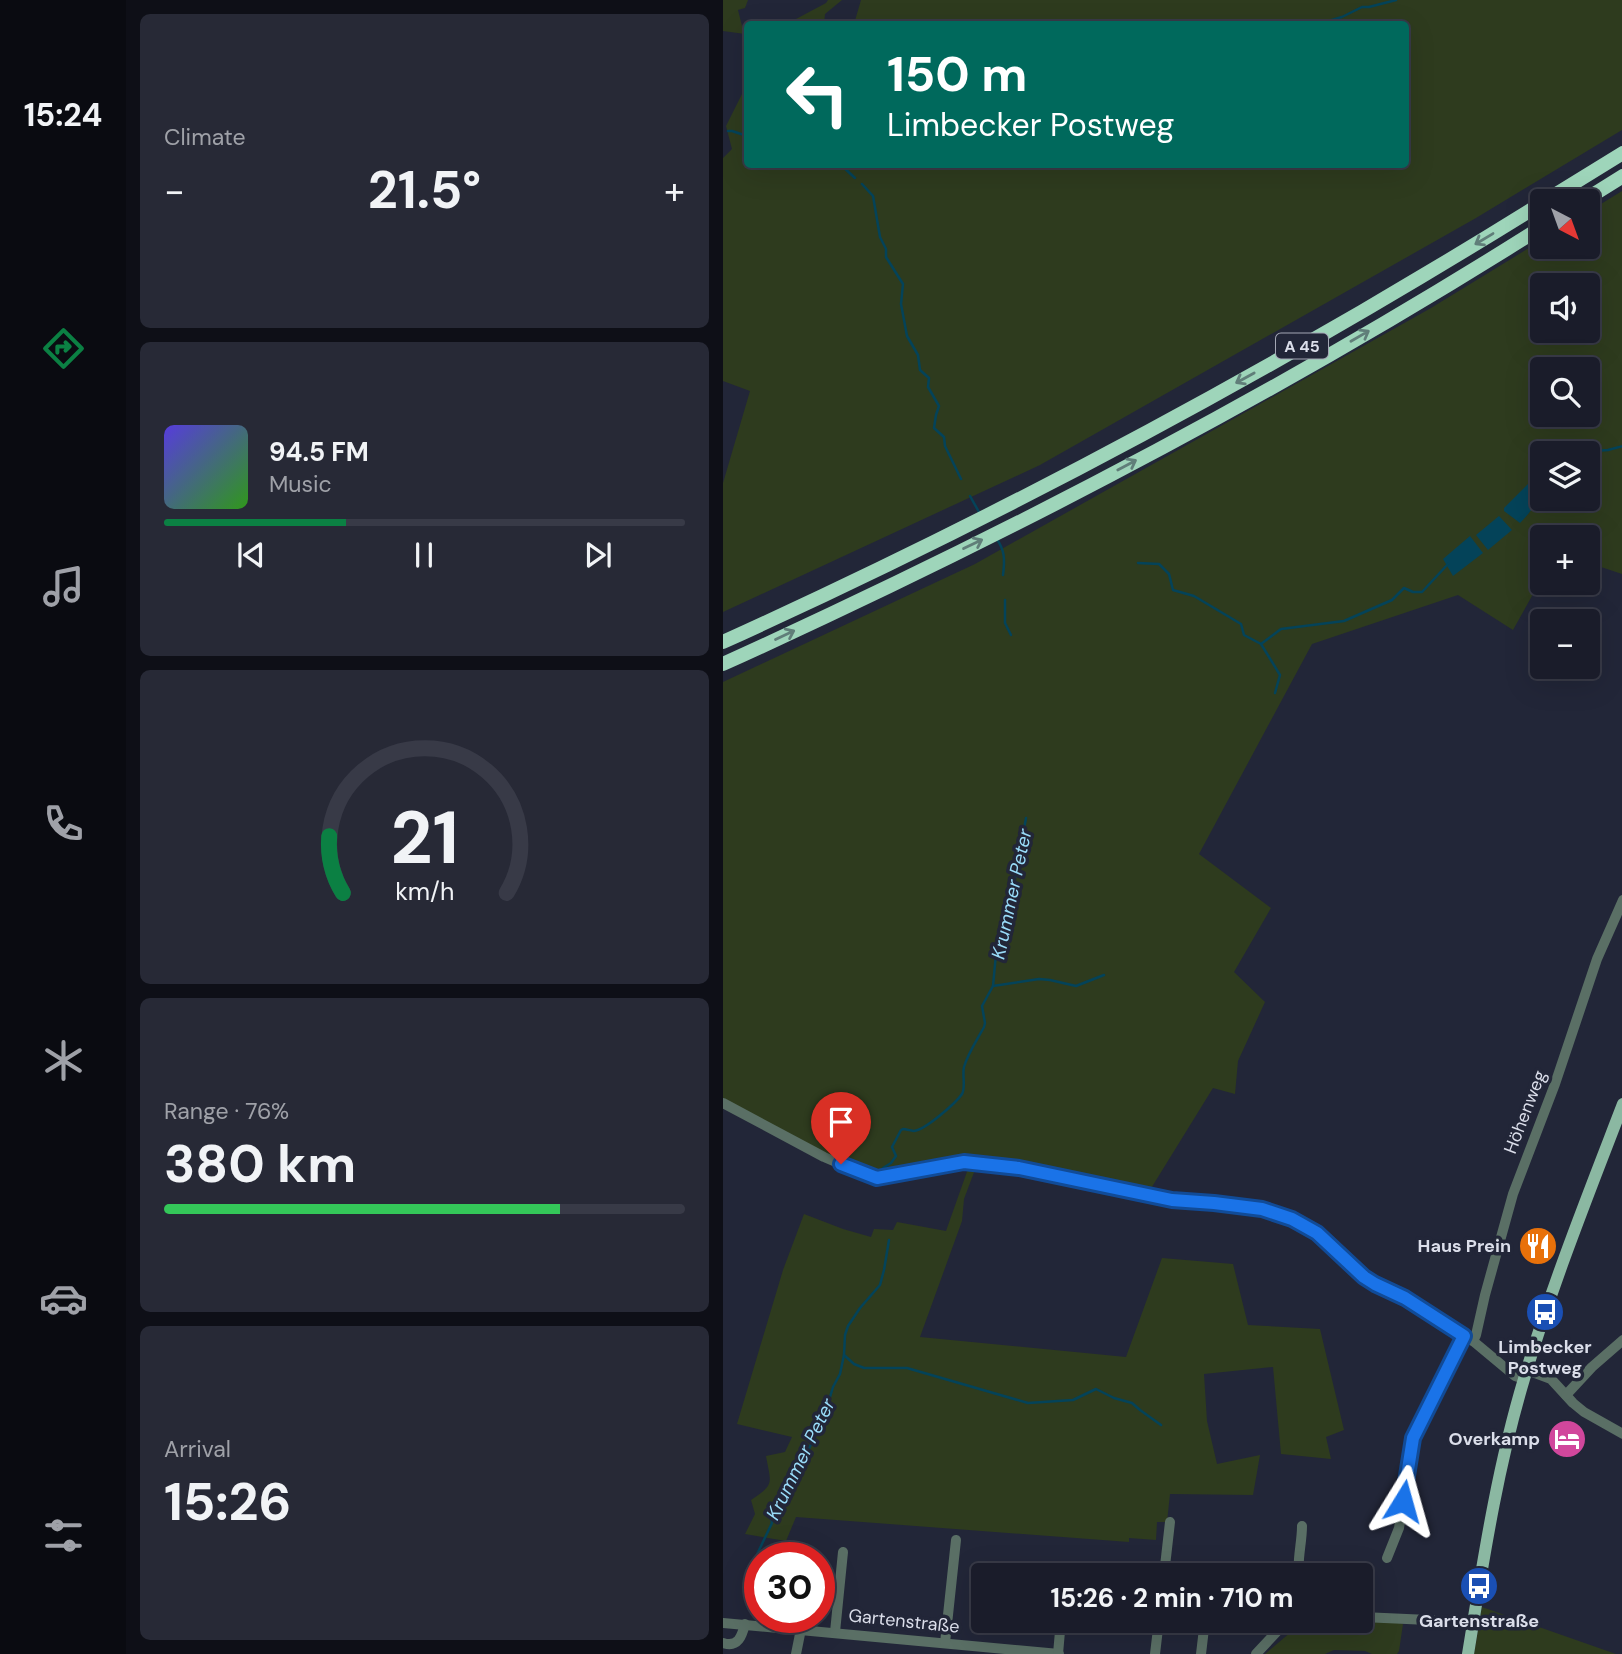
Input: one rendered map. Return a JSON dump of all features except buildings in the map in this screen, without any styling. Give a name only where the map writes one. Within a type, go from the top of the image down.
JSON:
[{"type":"highway","name":"A 45","points":[[1564,189],[1622,153]]},
{"type":"highway","points":[[1600,190],[1622,176]]},
{"type":"highway","name":"A 45","points":[[723,642],[1057,479],[1321,336],[1530,210]]},
{"type":"highway","name":"A 45","points":[[723,664],[1067,497],[1194,430],[1389,319],[1530,234]]},
{"type":"main road","points":[[1468,1654],[1502,1463],[1526,1374],[1570,1240],[1622,1104]]},
{"type":"street","name":"Höhenweg","points":[[1387,1558],[1399,1528],[1413,1438],[1469,1339],[1476,1335],[1513,1194],[1555,1084],[1597,959],[1622,900]]},
{"type":"street","points":[[723,1103],[824,1157],[877,1178],[964,1162],[1019,1168],[1172,1200],[1245,1206],[1278,1213],[1317,1233],[1364,1277],[1405,1298],[1469,1339],[1510,1372],[1551,1379],[1583,1412],[1622,1434]]},
{"type":"street","points":[[1566,1395],[1622,1340]]},
{"type":"street","points":[[1165,1563],[1170,1522]]},
{"type":"street","points":[[1297,1563],[1302,1527]]},
{"type":"street","points":[[945,1643],[956,1539]]},
{"type":"street","points":[[835,1632],[843,1552]]},
{"type":"street","points":[[1373,1617],[1473,1622]]},
{"type":"street","name":"Gartenstraße","points":[[723,1623],[744,1624]]},
{"type":"street","points":[[723,1643],[737,1642],[741,1639],[744,1628]]},
{"type":"street","name":"Gartenstraße","points":[[835,1632],[945,1643],[994,1651],[1059,1654]]},
{"type":"street","points":[[796,1654],[800,1633]]},
{"type":"street","points":[[1059,1654],[1060,1633]]},
{"type":"street","points":[[1155,1654],[1157,1633]]},
{"type":"street","points":[[1201,1654],[1203,1633]]},
{"type":"street","points":[[1256,1654],[1276,1633]]},
{"type":"street","points":[[906,1654],[907,1640]]},
{"type":"green space","points":[[723,0],[748,0],[745,8],[738,10],[744,34],[723,31]]},
{"type":"green space","points":[[828,0],[842,0],[825,14],[824,21],[794,21],[796,19]]},
{"type":"green space","points":[[861,0],[1622,0],[1622,130],[1476,218],[1040,465],[723,612],[723,483],[750,391],[723,381],[723,158],[732,149],[726,126],[744,91],[744,168],[1409,168],[1409,21],[855,21]]},
{"type":"green space","points":[[1622,191],[1622,574],[1600,567],[1600,525],[1530,525],[1530,595],[1533,595],[1513,630],[1458,595],[1312,644],[1199,854],[1271,908],[1234,972],[1265,1002],[1238,1061],[1235,1094],[1213,1088],[1150,1190],[1079,1173],[1010,1161],[963,1160],[876,1176],[826,1156],[723,1098],[723,682],[975,564],[1431,308],[1530,247],[1530,259],[1600,259],[1600,205]]},
{"type":"green space","points":[[969,1166],[976,1167],[964,1199],[962,1221],[920,1337],[1126,1357],[1162,1258],[1233,1264],[1248,1325],[1320,1329],[1344,1430],[1326,1437],[1331,1459],[1281,1454],[1273,1367],[1204,1374],[1207,1421],[1217,1464],[1260,1455],[1253,1495],[1170,1494],[1167,1522],[1157,1522],[1156,1540],[1129,1538],[1129,1542],[796,1517],[786,1541],[745,1534],[755,1514],[751,1500],[768,1486],[766,1456],[785,1452],[792,1437],[737,1424],[783,1270],[804,1214],[871,1237],[874,1229],[893,1230],[897,1222],[946,1231]]},
{"type":"green space","points":[[1482,1607],[1616,1654],[1474,1654]]},
{"type":"green space","points":[[1373,1622],[1403,1624],[1397,1654],[1334,1650],[1325,1654],[1265,1654],[1290,1633],[1373,1633]]},
{"type":"water","points":[[1530,482],[1530,511],[1520,523],[1504,511]]},
{"type":"water","points":[[1499,516],[1512,530],[1488,550],[1476,535]]},
{"type":"water","points":[[1470,536],[1483,553],[1453,576],[1443,559]]},
{"type":"waterway","points":[[1328,21],[1362,7],[1396,0]]},
{"type":"waterway","points":[[728,131],[744,135]]},
{"type":"waterway","points":[[844,168],[855,178]]},
{"type":"waterway","points":[[862,184],[873,196],[886,257],[903,284],[901,304],[907,336],[918,355],[920,370],[929,378],[928,387],[939,406],[934,428],[944,437],[945,446],[961,479]]},
{"type":"waterway","points":[[1600,451],[1623,446]]},
{"type":"waterway","points":[[970,496],[979,512]]},
{"type":"waterway","points":[[996,538],[1004,555],[1003,575]]},
{"type":"waterway","points":[[1138,563],[1159,564],[1169,574],[1173,590],[1194,596],[1241,624],[1244,635],[1261,644],[1281,629],[1344,621],[1392,600],[1404,588],[1422,592],[1448,564]]},
{"type":"waterway","points":[[1005,600],[1005,623],[1011,635]]},
{"type":"waterway","points":[[1261,644],[1280,675],[1275,693]]},
{"type":"waterway","name":"Krummer Peter","points":[[883,1168],[896,1156],[892,1147],[901,1130],[914,1131],[925,1126],[962,1094],[964,1067],[985,1023],[982,1006],[993,986],[996,954],[1003,944],[1026,818]]},
{"type":"waterway","points":[[993,986],[1039,979],[1076,986],[1104,975]]},
{"type":"waterway","name":"Krummer Peter","points":[[763,1542],[772,1523],[771,1518],[796,1476],[824,1417],[840,1374],[848,1326],[880,1285],[889,1240]]},
{"type":"waterway","points":[[844,1355],[864,1368],[907,1368],[1028,1403],[1073,1400],[1096,1389],[1132,1403],[1161,1425]]},
{"type":"place","name":"Haus Prein","points":[[1538,1246]]},
{"type":"place","name":"Limbecker Postweg","points":[[1545,1312]]},
{"type":"place","name":"Overkamp","points":[[1567,1439]]},
{"type":"place","name":"Gartenstraße","points":[[1479,1586]]},
{"type":"route","points":[[841,1164],[877,1178],[964,1162],[1019,1168],[1172,1200],[1262,1209],[1306,1226],[1364,1277],[1405,1298],[1464,1336],[1413,1438],[1403,1501]]}]
